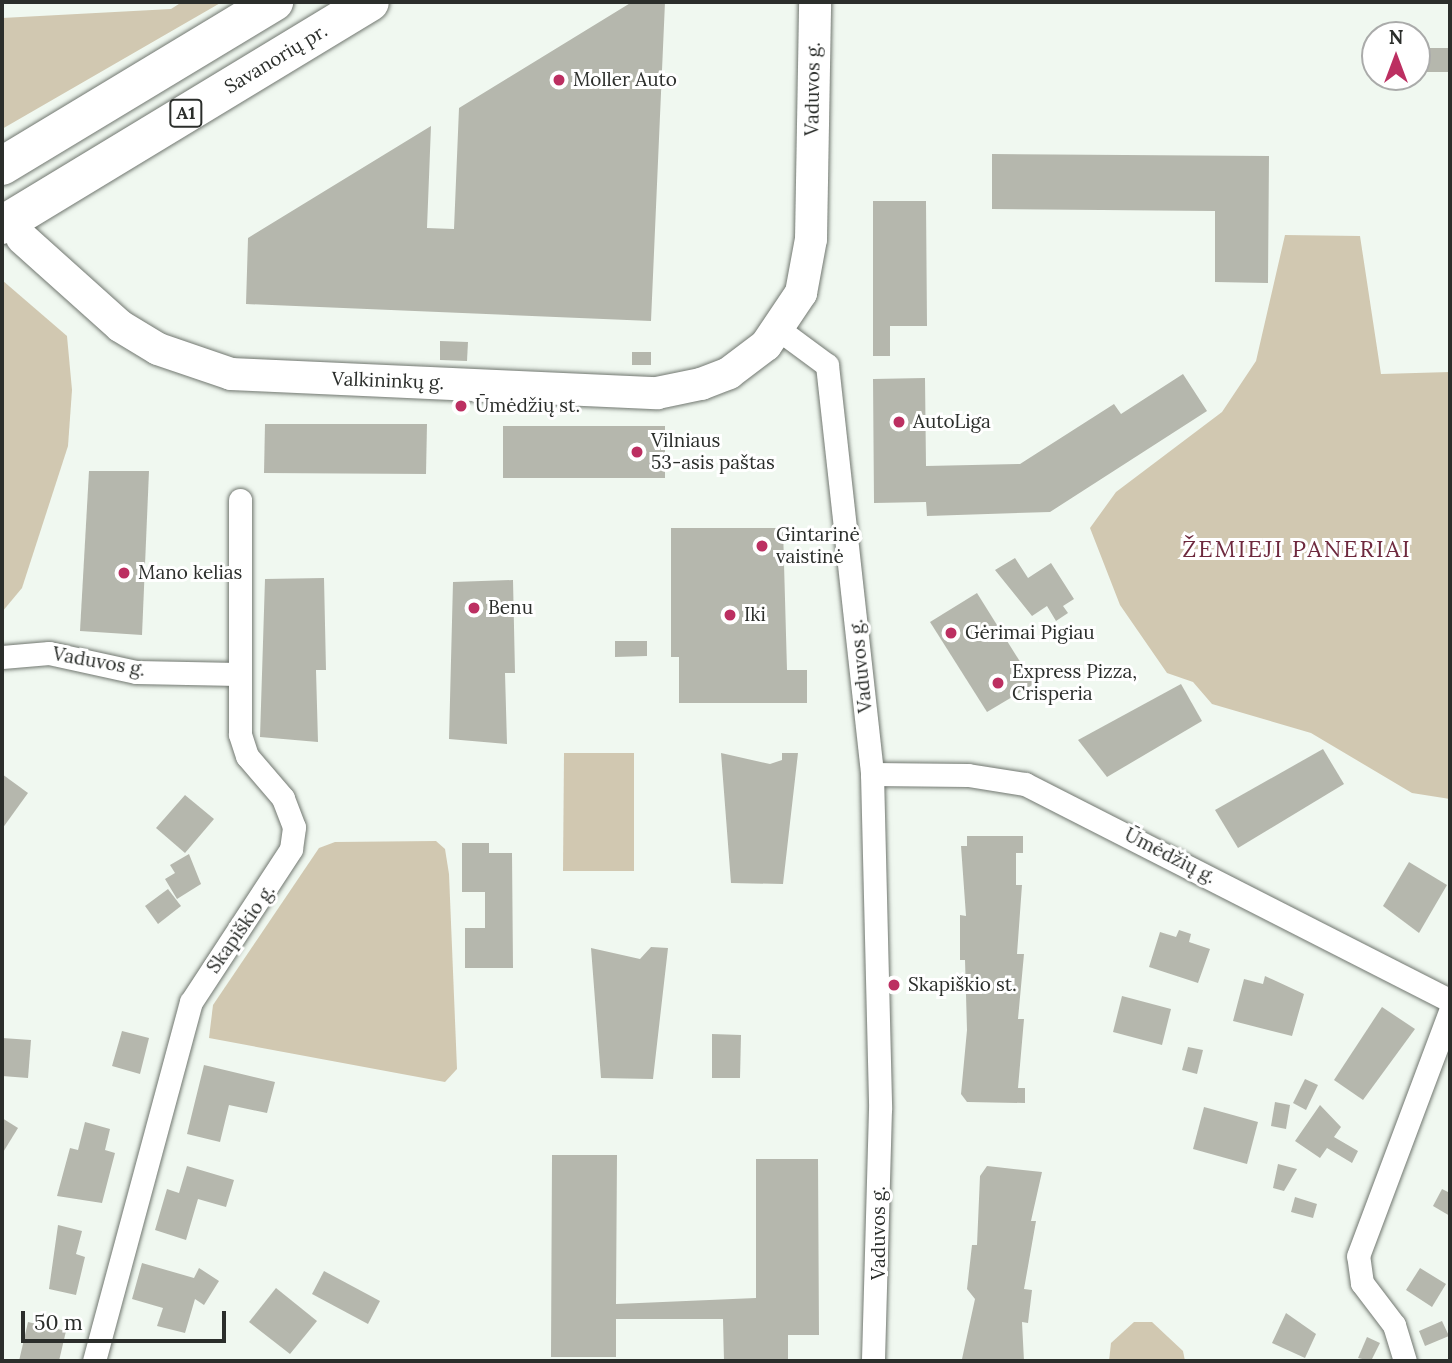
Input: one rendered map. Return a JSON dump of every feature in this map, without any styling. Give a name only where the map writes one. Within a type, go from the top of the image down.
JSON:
[{"type":"highway","name":"A1","points":[[2,166],[274,2]]},
{"type":"highway","name":"Savanorių pr.","points":[[12,231],[370,2]]},
{"type":"street","name":"Vaduvos g.","points":[[815,2],[811,239],[801,293],[781,331],[827,365],[872,774],[880,1109],[873,1361]]},
{"type":"street","name":"Valkininkų g.","points":[[12,231],[120,326],[158,349],[231,374],[657,393],[729,373],[781,331]]},
{"type":"street","name":"Skapiškio g.","points":[[94,1361],[191,1002],[291,849],[295,827],[283,798],[247,756],[240,734],[240,500]]},
{"type":"street","name":"Vaduvos g.","points":[[2,657],[50,653],[136,672],[238,674]]},
{"type":"street","name":"Ūmėdžių g.","points":[[872,774],[968,775],[1025,784],[1450,1001]]},
{"type":"street","points":[[1405,1361],[1394,1325],[1362,1283],[1358,1256],[1450,1011]]},
{"type":"shaded area","points":[[182,2],[222,2],[2,129],[2,18],[171,9]]},
{"type":"shaded area","points":[[1285,235],[1360,236],[1381,374],[1450,372],[1450,799],[1412,793],[1311,733],[1212,704],[1193,682],[1167,673],[1120,605],[1090,528],[1116,492],[1222,412],[1256,361]]},
{"type":"shaded area","points":[[2,280],[67,336],[72,390],[68,446],[22,588],[2,612]]},
{"type":"shaded area","points":[[564,753],[634,753],[634,871],[563,871]]},
{"type":"shaded area","points":[[436,841],[445,849],[449,874],[457,1069],[445,1082],[209,1038],[213,1005],[319,848],[335,842]]},
{"type":"shaded area","points":[[1134,1322],[1152,1322],[1183,1351],[1185,1361],[1109,1361],[1111,1343]]},
{"type":"building","points":[[632,2],[665,2],[651,321],[246,304],[248,238],[431,126],[427,228],[454,229],[459,108]]},
{"type":"building","points":[[1431,48],[1450,48],[1450,72],[1431,72]]},
{"type":"building","points":[[992,154],[1269,156],[1268,283],[1215,282],[1215,211],[992,209]]},
{"type":"building","points":[[873,201],[926,201],[927,326],[890,326],[890,356],[873,356]]},
{"type":"building","points":[[440,341],[468,342],[467,361],[440,360]]},
{"type":"building","points":[[632,352],[651,352],[651,365],[632,365]]},
{"type":"building","points":[[1183,374],[1207,411],[1050,512],[927,516],[926,502],[874,503],[873,379],[925,378],[926,466],[1020,464],[1114,404],[1121,414]]},
{"type":"building","points":[[265,424],[427,424],[426,474],[264,473]]},
{"type":"building","points":[[503,426],[665,426],[665,478],[503,478]]},
{"type":"building","points":[[89,471],[149,471],[142,635],[80,631]]},
{"type":"building","name":"Iki","points":[[671,528],[783,528],[787,670],[807,670],[807,703],[679,703],[679,657],[671,657]]},
{"type":"building","points":[[1015,558],[1028,578],[1051,563],[1074,599],[1063,606],[1068,613],[1056,621],[1047,606],[1032,616],[995,570]]},
{"type":"building","points":[[324,578],[326,670],[316,670],[318,742],[260,737],[265,579]]},
{"type":"building","points":[[513,580],[515,673],[505,673],[507,744],[449,739],[453,582]]},
{"type":"building","points":[[977,593],[1034,684],[987,712],[930,622]]},
{"type":"building","points":[[615,641],[647,641],[647,656],[615,657]]},
{"type":"building","points":[[1181,684],[1202,721],[1107,777],[1078,740]]},
{"type":"building","points":[[1323,749],[1344,784],[1238,848],[1215,810]]},
{"type":"building","points":[[721,753],[770,764],[782,760],[782,753],[798,753],[783,884],[731,883]]},
{"type":"building","points":[[2,774],[28,793],[2,829]]},
{"type":"building","points":[[185,795],[214,819],[185,853],[156,828]]},
{"type":"building","points":[[967,836],[1023,836],[1023,853],[1016,853],[1016,885],[1022,885],[1017,954],[1024,954],[1018,1019],[1024,1019],[1018,1088],[1025,1088],[1025,1103],[967,1102],[961,1094],[967,1030],[965,960],[960,960],[960,915],[966,916],[961,846],[967,846]]},
{"type":"building","points":[[462,843],[489,843],[489,853],[512,853],[513,968],[465,968],[465,928],[485,928],[485,892],[462,892]]},
{"type":"building","points":[[189,854],[201,884],[177,899],[165,879],[175,873],[170,865]]},
{"type":"building","points":[[1409,862],[1447,885],[1419,933],[1383,906]]},
{"type":"building","points":[[168,889],[181,906],[158,924],[145,906]]},
{"type":"building","points":[[1179,930],[1191,934],[1189,942],[1210,949],[1198,983],[1149,967],[1160,932],[1176,937]]},
{"type":"building","points":[[651,947],[668,948],[653,1079],[601,1078],[591,948],[640,959]]},
{"type":"building","points":[[1265,976],[1304,994],[1292,1036],[1233,1021],[1244,979],[1263,984]]},
{"type":"building","points":[[1122,996],[1171,1009],[1162,1045],[1113,1032]]},
{"type":"building","points":[[1382,1007],[1415,1029],[1363,1100],[1334,1080]]},
{"type":"building","points":[[122,1031],[149,1038],[140,1074],[112,1066]]},
{"type":"building","points":[[712,1034],[741,1035],[740,1078],[712,1078]]},
{"type":"building","points":[[2,1038],[31,1040],[28,1078],[2,1076]]},
{"type":"building","points":[[1188,1047],[1203,1050],[1197,1074],[1182,1070]]},
{"type":"building","points":[[204,1065],[275,1082],[267,1113],[229,1105],[220,1142],[187,1134]]},
{"type":"building","points":[[1305,1079],[1318,1085],[1306,1110],[1293,1103]]},
{"type":"building","points":[[1275,1102],[1290,1105],[1286,1129],[1271,1126]]},
{"type":"building","points":[[1320,1105],[1341,1127],[1334,1137],[1358,1151],[1352,1163],[1327,1148],[1320,1158],[1295,1141]]},
{"type":"building","points":[[1204,1107],[1258,1122],[1247,1164],[1193,1149]]},
{"type":"building","points":[[2,1118],[18,1128],[2,1154]]},
{"type":"building","points":[[85,1122],[110,1129],[105,1150],[115,1153],[102,1203],[57,1196],[70,1148],[78,1150]]},
{"type":"building","points":[[552,1155],[617,1155],[616,1304],[756,1298],[756,1159],[818,1159],[819,1335],[788,1335],[788,1361],[724,1361],[723,1319],[616,1319],[616,1357],[551,1357]]},
{"type":"building","points":[[1278,1164],[1297,1169],[1284,1191],[1273,1188]]},
{"type":"building","points":[[187,1166],[234,1180],[226,1207],[198,1199],[186,1240],[155,1230],[167,1189],[179,1193]]},
{"type":"building","points":[[987,1166],[1042,1172],[1031,1221],[1036,1221],[1024,1289],[1032,1290],[1028,1323],[1022,1322],[1024,1361],[962,1359],[975,1299],[967,1289],[972,1245],[977,1245],[980,1176]]},
{"type":"building","points":[[1442,1189],[1450,1193],[1450,1216],[1433,1206]]},
{"type":"building","points":[[1295,1197],[1317,1204],[1313,1218],[1291,1212]]},
{"type":"building","points":[[58,1225],[82,1231],[76,1254],[85,1257],[76,1295],[49,1289]]},
{"type":"building","points":[[142,1263],[194,1278],[199,1268],[219,1281],[204,1305],[195,1299],[185,1333],[157,1326],[163,1308],[132,1299]]},
{"type":"building","points":[[1420,1268],[1446,1284],[1432,1307],[1406,1290]]},
{"type":"building","points":[[324,1271],[380,1301],[368,1324],[312,1294]]},
{"type":"building","points":[[276,1288],[317,1321],[290,1354],[249,1322]]},
{"type":"building","points":[[1286,1313],[1316,1334],[1305,1358],[1272,1343]]},
{"type":"building","points":[[1442,1321],[1449,1336],[1425,1346],[1419,1331]]},
{"type":"building","points":[[28,1322],[66,1331],[59,1361],[19,1361]]},
{"type":"building","points":[[1367,1337],[1380,1343],[1371,1361],[1358,1358]]},
{"type":"place","name":"Moller Auto","points":[[559,80]]},
{"type":"place","name":"Ūmėdžių st.","points":[[461,406]]},
{"type":"place","name":"AutoLiga","points":[[899,422]]},
{"type":"place","name":"Vilniaus 53-asis paštas","points":[[637,452]]},
{"type":"place","name":"Gintarinė vaistinė","points":[[762,546]]},
{"type":"place","name":"Mano kelias","points":[[124,573]]},
{"type":"place","name":"Benu","points":[[474,608]]},
{"type":"place","name":"Iki","points":[[730,615]]},
{"type":"place","name":"Gėrimai Pigiau","points":[[951,633]]},
{"type":"place","name":"Express Pizza, Crisperia","points":[[998,683]]},
{"type":"place","name":"Skapiškio st.","points":[[894,985]]},
{"type":"district","name":"ŽEMIEJI PANERIAI","points":[[1297,549]]}]
